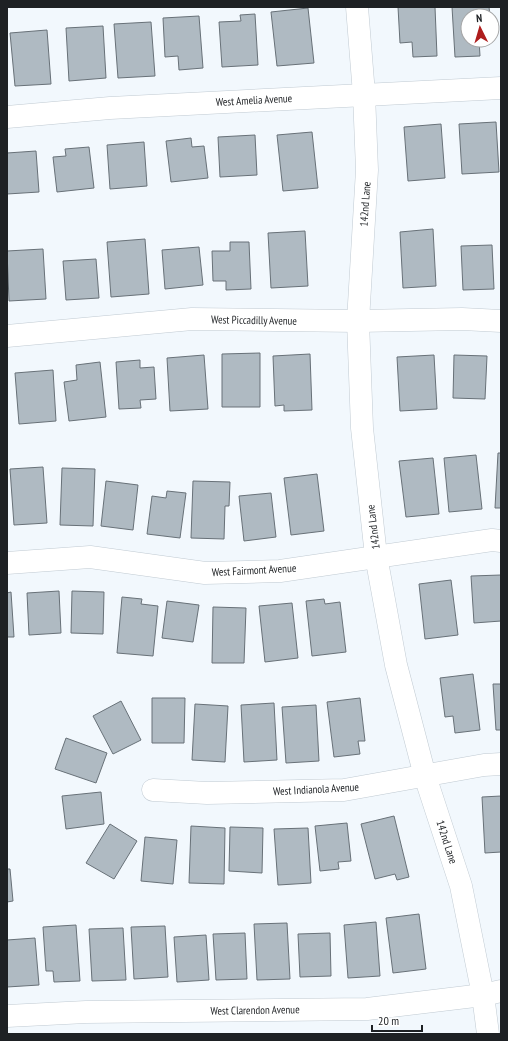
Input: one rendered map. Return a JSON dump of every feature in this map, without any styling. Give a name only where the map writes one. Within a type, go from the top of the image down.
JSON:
[{"type":"street","name":"142nd Lane","points":[[357,7],[364,94],[367,170],[358,321],[362,428],[376,556],[396,665],[425,776],[461,886],[492,993],[488,1034]]},
{"type":"street","name":"West Amelia Avenue","points":[[7,118],[110,108],[501,88]]},
{"type":"street","name":"West Piccadilly Avenue","points":[[7,336],[192,319],[358,321],[462,319],[501,321]]},
{"type":"street","name":"West Fairmont Avenue","points":[[7,563],[90,557],[205,573],[280,571],[492,540],[501,541]]},
{"type":"street","name":"West Indianola Avenue","points":[[153,790],[207,793],[344,790],[484,765],[501,764]]},
{"type":"street","name":"West Clarendon Avenue","points":[[7,1016],[86,1012],[367,1009],[492,993]]},
{"type":"building","points":[[398,7],[435,7],[437,56],[413,57],[412,42],[400,43]]},
{"type":"building","points":[[452,7],[489,7],[460,8],[460,48],[480,48],[480,56],[455,57]]},
{"type":"building","points":[[308,8],[314,63],[277,66],[271,12]]},
{"type":"building","points":[[255,14],[258,65],[222,67],[219,22],[241,21],[240,15]]},
{"type":"building","points":[[199,16],[203,68],[179,70],[178,56],[165,57],[163,18]]},
{"type":"building","points":[[151,22],[155,76],[118,78],[114,24]]},
{"type":"building","points":[[103,26],[106,78],[69,81],[66,28]]},
{"type":"building","points":[[47,30],[51,84],[15,86],[10,33]]},
{"type":"building","points":[[496,122],[499,172],[462,174],[459,124]]},
{"type":"building","points":[[441,124],[445,178],[408,181],[404,127]]},
{"type":"building","points":[[312,132],[318,188],[283,191],[277,135]]},
{"type":"building","points":[[255,135],[257,175],[220,177],[218,137]]},
{"type":"building","points":[[191,138],[192,147],[204,146],[208,178],[171,182],[166,141]]},
{"type":"building","points":[[144,142],[147,186],[110,189],[107,145]]},
{"type":"building","points":[[89,147],[94,188],[57,192],[53,157],[66,156],[65,149]]},
{"type":"building","points":[[36,151],[39,192],[7,194],[7,153]]},
{"type":"building","points":[[433,229],[436,286],[403,288],[400,232]]},
{"type":"building","points":[[305,231],[308,286],[271,288],[268,233]]},
{"type":"building","points":[[145,239],[149,294],[111,297],[107,242]]},
{"type":"building","points":[[230,242],[249,242],[251,289],[226,290],[226,281],[213,281],[212,251],[230,251]]},
{"type":"building","points":[[492,245],[494,289],[463,290],[461,246]]},
{"type":"building","points":[[199,247],[203,285],[165,289],[162,250]]},
{"type":"building","points":[[43,249],[46,299],[9,301],[7,251]]},
{"type":"building","points":[[96,259],[99,298],[66,300],[63,261]]},
{"type":"building","points":[[260,353],[260,407],[222,407],[222,354]]},
{"type":"building","points":[[310,354],[312,410],[284,411],[284,405],[275,406],[273,356]]},
{"type":"building","points":[[204,355],[208,409],[170,411],[167,358]]},
{"type":"building","points":[[434,355],[437,409],[400,411],[397,357]]},
{"type":"building","points":[[454,355],[487,356],[485,399],[453,398]]},
{"type":"building","points":[[140,360],[140,368],[154,367],[156,399],[140,400],[141,408],[119,409],[116,362]]},
{"type":"building","points":[[100,362],[106,417],[69,421],[64,382],[77,380],[76,365]]},
{"type":"building","points":[[53,370],[56,421],[19,424],[15,373]]},
{"type":"building","points":[[498,453],[501,453],[501,508],[495,508]]},
{"type":"building","points":[[476,455],[482,509],[449,512],[444,458]]},
{"type":"building","points":[[433,458],[439,514],[406,517],[399,461]]},
{"type":"building","points":[[43,467],[47,523],[14,525],[10,469]]},
{"type":"building","points":[[62,468],[95,469],[93,526],[60,525]]},
{"type":"building","points":[[317,474],[324,531],[291,535],[284,478]]},
{"type":"building","points":[[106,481],[138,485],[133,530],[101,526]]},
{"type":"building","points":[[193,481],[230,482],[229,506],[225,506],[224,539],[191,538]]},
{"type":"building","points":[[167,491],[186,493],[180,538],[147,534],[152,496],[166,498]]},
{"type":"building","points":[[271,493],[276,537],[244,541],[239,496]]},
{"type":"building","points":[[501,575],[501,621],[474,623],[471,576]]},
{"type":"building","points":[[451,580],[458,635],[425,639],[419,584]]},
{"type":"building","points":[[59,591],[61,633],[29,635],[27,593]]},
{"type":"building","points":[[72,591],[104,592],[103,634],[71,633]]},
{"type":"building","points":[[11,592],[14,637],[7,637],[7,593]]},
{"type":"building","points":[[122,597],[142,599],[141,604],[158,606],[153,656],[117,653]]},
{"type":"building","points":[[324,599],[325,604],[340,602],[346,652],[312,656],[306,601]]},
{"type":"building","points":[[167,601],[199,605],[193,642],[162,638]]},
{"type":"building","points":[[292,603],[298,658],[265,662],[259,606]]},
{"type":"building","points":[[213,607],[246,608],[244,663],[212,663]]},
{"type":"building","points":[[473,674],[480,730],[455,733],[453,716],[445,717],[440,678]]},
{"type":"building","points":[[493,684],[501,684],[501,730],[496,730]]},
{"type":"building","points":[[152,698],[185,698],[184,743],[152,743]]},
{"type":"building","points":[[360,698],[365,741],[358,741],[360,754],[334,757],[327,702]]},
{"type":"building","points":[[121,701],[141,740],[113,754],[93,716]]},
{"type":"building","points":[[274,703],[277,760],[244,762],[241,705]]},
{"type":"building","points":[[195,704],[228,706],[225,762],[192,760]]},
{"type":"building","points":[[316,705],[319,761],[286,763],[282,707]]},
{"type":"building","points":[[66,738],[107,753],[96,783],[55,769]]},
{"type":"building","points":[[101,792],[104,824],[66,829],[62,796]]},
{"type":"building","points":[[501,796],[501,852],[485,853],[482,797]]},
{"type":"building","points":[[394,816],[409,877],[397,880],[395,874],[375,879],[361,824]]},
{"type":"building","points":[[347,823],[351,861],[338,862],[339,869],[320,871],[315,826]]},
{"type":"building","points":[[110,824],[137,841],[114,879],[86,863]]},
{"type":"building","points":[[191,826],[225,828],[224,884],[189,883]]},
{"type":"building","points":[[230,827],[263,828],[262,873],[229,871]]},
{"type":"building","points":[[308,828],[311,883],[278,885],[274,829]]},
{"type":"building","points":[[145,837],[177,840],[173,884],[141,881]]},
{"type":"building","points":[[7,869],[10,869],[13,901],[7,902]]},
{"type":"building","points":[[419,914],[426,969],[393,973],[386,918]]},
{"type":"building","points":[[376,922],[380,976],[348,978],[344,925]]},
{"type":"building","points":[[287,923],[290,979],[257,980],[254,924]]},
{"type":"building","points":[[76,925],[80,981],[54,982],[53,971],[46,971],[43,927]]},
{"type":"building","points":[[165,926],[168,977],[134,979],[131,927]]},
{"type":"building","points":[[123,928],[126,980],[92,981],[89,929]]},
{"type":"building","points":[[245,933],[247,979],[216,980],[213,934]]},
{"type":"building","points":[[330,933],[331,976],[300,977],[298,934]]},
{"type":"building","points":[[206,935],[209,980],[177,982],[174,937]]},
{"type":"building","points":[[35,938],[39,985],[7,987],[7,940]]}]
